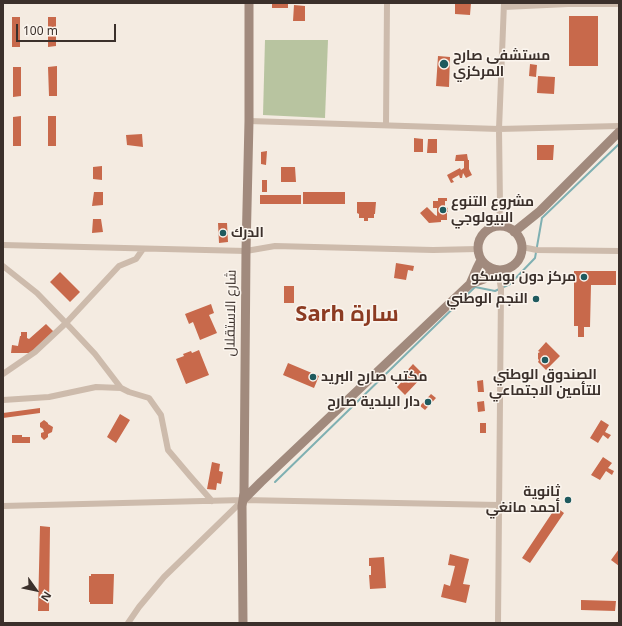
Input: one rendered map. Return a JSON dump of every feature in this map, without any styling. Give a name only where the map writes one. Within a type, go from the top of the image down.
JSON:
[{"type":"street","name":"شارع الاستقلال","points":[[243,623],[249,3]]},
{"type":"street","points":[[386,125],[387,3]]},
{"type":"street","points":[[499,226],[499,129],[504,5],[619,4]]},
{"type":"street","points":[[249,121],[499,129],[619,126]]},
{"type":"street","points":[[514,232],[540,211],[619,132]]},
{"type":"street","points":[[499,226],[514,232],[518,236],[522,247],[521,254],[512,266],[506,269],[495,269],[486,265],[481,260],[478,249],[479,242],[486,231],[499,226]]},
{"type":"street","points":[[3,245],[246,251],[275,246],[432,250],[478,249]]},
{"type":"street","points":[[522,247],[537,250],[619,251]]},
{"type":"street","points":[[3,374],[35,352],[66,323],[119,266],[136,259],[143,249]]},
{"type":"street","points":[[128,623],[164,577],[261,482],[470,284],[481,260]]},
{"type":"street","points":[[3,266],[37,292],[95,354],[121,388]]},
{"type":"street","points":[[470,284],[484,279],[495,269]]},
{"type":"street","points":[[495,269],[501,289],[498,623]]},
{"type":"street","points":[[3,400],[49,397],[96,387],[121,388],[149,398],[161,415],[168,450],[212,501]]},
{"type":"street","points":[[3,506],[243,500],[499,505]]},
{"type":"green space","points":[[265,40],[328,40],[325,118],[263,115]]},
{"type":"building","points":[[272,3],[288,3],[288,8],[272,8]]},
{"type":"building","points":[[455,3],[471,3],[470,15],[455,14]]},
{"type":"building","points":[[294,5],[305,6],[305,21],[293,21]]},
{"type":"building","points":[[569,16],[598,16],[598,66],[569,66]]},
{"type":"building","points":[[12,17],[20,17],[20,47],[12,47]]},
{"type":"building","points":[[48,17],[56,17],[56,46],[48,47]]},
{"type":"building","points":[[438,56],[450,57],[449,87],[436,86]]},
{"type":"building","points":[[530,64],[537,65],[536,77],[529,76]]},
{"type":"building","points":[[57,66],[57,96],[49,96],[48,67]]},
{"type":"building","points":[[13,67],[21,67],[21,96],[13,97]]},
{"type":"building","points":[[538,76],[555,77],[554,94],[537,93]]},
{"type":"building","points":[[21,116],[21,146],[13,146],[13,117]]},
{"type":"building","points":[[48,116],[56,116],[56,146],[48,146]]},
{"type":"building","points":[[142,134],[143,147],[127,145],[126,135]]},
{"type":"building","points":[[414,138],[423,139],[423,152],[414,152]]},
{"type":"building","points":[[428,139],[437,139],[437,153],[427,153]]},
{"type":"building","points":[[537,145],[554,145],[553,160],[537,160]]},
{"type":"building","points":[[267,151],[266,165],[261,164],[261,152]]},
{"type":"building","points":[[467,154],[469,169],[472,175],[466,178],[463,173],[462,178],[460,178],[459,175],[452,179],[454,182],[451,183],[447,175],[460,168],[461,170],[464,168],[464,161],[455,161],[456,155]]},
{"type":"building","points":[[102,166],[102,180],[93,179],[93,167]]},
{"type":"building","points":[[281,167],[295,167],[296,182],[281,182]]},
{"type":"building","points":[[262,180],[267,180],[267,192],[262,192]]},
{"type":"building","points":[[94,192],[103,192],[103,205],[92,206]]},
{"type":"building","points":[[303,192],[345,192],[345,204],[303,204]]},
{"type":"building","points":[[260,195],[301,195],[301,204],[260,204]]},
{"type":"building","name":"مشروع التنوع البيولوجي","points":[[438,198],[447,198],[447,201],[445,201],[445,207],[448,208],[448,212],[446,212],[447,220],[429,223],[420,213],[427,207],[437,216],[437,208],[433,208],[433,201],[438,201]]},
{"type":"building","points":[[357,202],[376,202],[374,218],[368,218],[368,221],[364,221],[364,218],[359,218],[359,214],[357,213]]},
{"type":"building","points":[[93,219],[101,219],[103,232],[92,233]]},
{"type":"building","name":"الدرك","points":[[218,223],[227,223],[228,242],[219,243]]},
{"type":"building","points":[[396,263],[414,266],[413,271],[408,270],[406,280],[394,278]]},
{"type":"building","points":[[574,271],[616,271],[616,285],[591,285],[590,327],[584,327],[584,337],[578,337],[578,326],[574,326]]},
{"type":"building","points":[[60,272],[80,292],[70,302],[50,282]]},
{"type":"building","points":[[284,286],[294,286],[294,303],[284,303]]},
{"type":"building","points":[[211,304],[214,313],[209,315],[217,333],[200,340],[193,322],[189,324],[185,314]]},
{"type":"building","points":[[46,324],[54,332],[31,353],[11,353],[12,345],[18,346],[21,332],[27,332],[27,338],[29,339]]},
{"type":"building","points":[[546,342],[560,356],[546,370],[538,362],[538,353],[540,352],[538,351]]},
{"type":"building","points":[[199,350],[209,375],[186,384],[176,359],[184,356],[183,354],[191,351],[192,353]]},
{"type":"building","points":[[288,363],[319,376],[314,388],[283,375]]},
{"type":"building","points":[[413,364],[424,375],[405,395],[397,387],[407,376],[404,374]]},
{"type":"building","points":[[483,380],[484,392],[478,392],[477,381]]},
{"type":"building","name":"دار البلدية صارح","points":[[431,394],[436,398],[425,410],[420,406]]},
{"type":"building","points":[[484,401],[485,411],[478,412],[477,402]]},
{"type":"building","points":[[40,408],[40,413],[3,418],[3,413]]},
{"type":"building","points":[[120,414],[130,420],[116,443],[107,437]]},
{"type":"building","points":[[44,420],[53,427],[52,432],[48,434],[48,437],[44,440],[41,437],[41,433],[44,432],[40,427],[40,423]]},
{"type":"building","points":[[601,420],[609,425],[605,432],[611,435],[608,439],[603,435],[598,443],[590,438]]},
{"type":"building","points":[[480,423],[486,423],[486,433],[480,433]]},
{"type":"building","points":[[12,435],[30,437],[30,443],[12,443]]},
{"type":"building","points":[[603,457],[612,463],[608,468],[614,471],[612,475],[606,471],[600,480],[591,475]]},
{"type":"building","points":[[212,462],[220,464],[219,471],[223,472],[221,484],[217,483],[216,490],[207,489]]},
{"type":"building","points":[[556,507],[564,513],[530,563],[522,558]]},
{"type":"building","points":[[40,526],[50,527],[49,611],[38,611]]},
{"type":"building","points":[[619,549],[619,566],[611,560]]},
{"type":"building","points":[[450,554],[469,559],[463,584],[470,585],[466,603],[441,597],[444,584],[450,586],[455,566],[448,565]]},
{"type":"building","points":[[384,557],[386,588],[370,589],[369,575],[371,575],[371,566],[369,566],[369,558]]},
{"type":"building","points":[[91,574],[114,574],[113,604],[90,604],[89,576],[91,576]]},
{"type":"building","points":[[581,600],[616,601],[615,611],[581,610]]},
{"type":"waterway","points":[[275,482],[475,287],[495,291],[510,284],[535,258],[542,218],[619,144]]},
{"type":"place","name":"مستشفى صارح المركزي","points":[[444,64]]},
{"type":"place","name":"مشروع التنوع البيولوجي","points":[[443,210]]},
{"type":"place","name":"الدرك","points":[[223,233]]},
{"type":"place","name":"مركز دون بوسكو","points":[[584,277]]},
{"type":"place","name":"النجم الوطني","points":[[536,299]]},
{"type":"place","name":"الصندوق الوطني للتأمين الاجتماعي","points":[[545,360]]},
{"type":"place","name":"مكتب صارح البريد","points":[[313,377]]},
{"type":"place","name":"دار البلدية صارح","points":[[428,402]]},
{"type":"place","name":"ثانوية أحمد مانغي","points":[[568,500]]},
{"type":"district","name":"Sarh سارة","points":[[347,315]]}]
